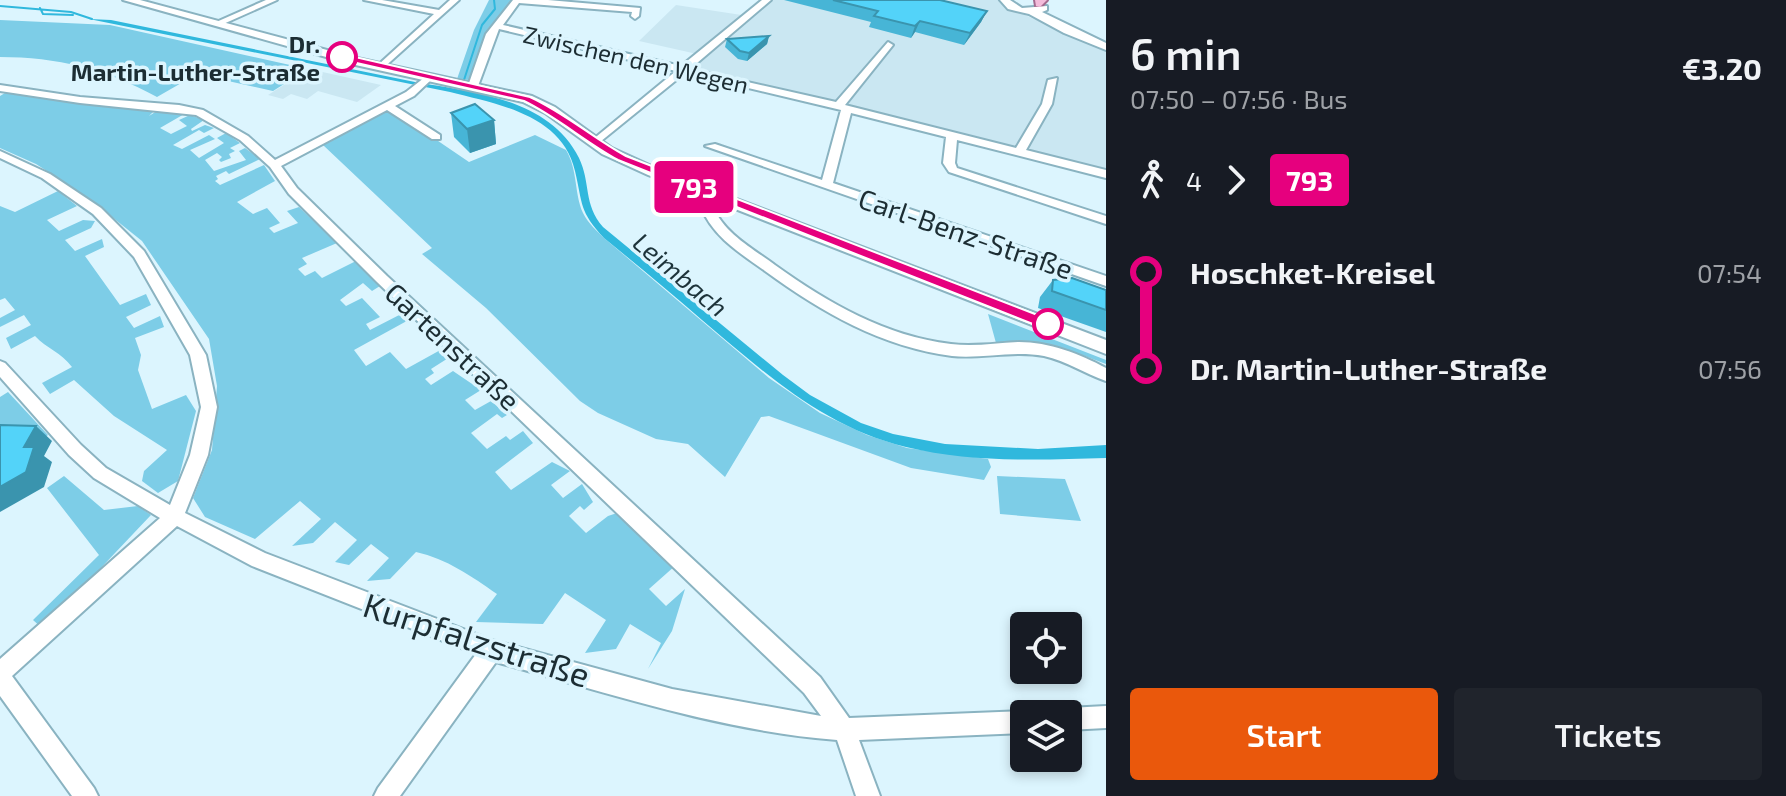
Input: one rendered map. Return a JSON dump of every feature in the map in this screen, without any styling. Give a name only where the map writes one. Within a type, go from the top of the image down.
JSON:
[{"type":"street","points":[[128,0],[381,67],[423,83],[465,84],[541,105],[595,143],[632,163],[1106,347]]},
{"type":"street","points":[[218,23],[273,0]]},
{"type":"street","points":[[368,0],[442,13]]},
{"type":"street","points":[[381,67],[455,0]]},
{"type":"street","points":[[496,26],[518,0],[600,3],[637,10]]},
{"type":"street","points":[[595,143],[767,0]]},
{"type":"street","points":[[1005,0],[1013,8],[1037,4],[1056,25],[1106,47]]},
{"type":"street","name":"Zwischen den Wegen","points":[[465,84],[496,26],[684,69],[1106,174]]},
{"type":"street","points":[[843,108],[864,73],[888,50],[888,45]]},
{"type":"street","points":[[1020,151],[1047,104],[1053,80]]},
{"type":"street","points":[[274,165],[387,106],[423,83]]},
{"type":"street","name":"Gartenstraße","points":[[0,88],[80,100],[162,105],[199,112],[244,138],[274,165],[293,191],[382,279],[812,685],[844,729],[868,796]]},
{"type":"street","points":[[387,106],[436,137]]},
{"type":"street","name":"Carl-Benz-Straße","points":[[826,186],[843,108]]},
{"type":"street","points":[[952,135],[949,163],[953,170],[1106,220]]},
{"type":"street","name":"Carl-Benz-Straße","points":[[711,146],[1106,281]]},
{"type":"street","points":[[0,154],[46,176],[97,211],[139,254],[198,355],[209,407],[199,455],[175,516],[0,676],[86,796]]},
{"type":"street","points":[[712,194],[707,207],[710,218],[723,231],[801,291],[855,323],[898,340],[947,349],[1041,350],[1106,375]]},
{"type":"street","name":"Kurpfalzstraße","points":[[0,367],[64,439],[100,473],[259,560],[492,650],[672,700],[803,726],[844,729],[1010,723]]},
{"type":"street","points":[[386,796],[492,650]]},
{"type":"street","points":[[1082,718],[1106,717]]},
{"type":"shaded area","points":[[489,0],[517,0],[496,26],[488,29],[469,80],[457,79],[474,30]]},
{"type":"shaded area","points":[[767,0],[1002,0],[1006,7],[1106,50],[1106,179],[978,139],[685,72],[697,54],[639,41],[676,5],[748,16]]},
{"type":"shaded area","points":[[89,19],[111,20],[460,90],[507,101],[529,110],[549,122],[566,138],[579,158],[592,210],[603,227],[810,395],[861,423],[893,434],[945,444],[1038,449],[1106,445],[1106,458],[1006,459],[931,452],[876,438],[822,412],[772,378],[604,238],[586,214],[568,152],[556,136],[525,115],[450,92]]},
{"type":"shaded area","points":[[0,20],[110,25],[308,69],[273,91],[197,74],[157,97],[81,66],[41,59],[0,57]]},
{"type":"shaded area","points":[[309,69],[381,85],[357,102],[318,91],[307,99],[291,94],[283,99],[268,95]]},
{"type":"shaded area","points":[[5,93],[77,103],[157,108],[149,116],[160,109],[186,113],[160,128],[171,134],[187,126],[179,120],[190,115],[204,120],[192,131],[205,125],[214,128],[204,133],[199,130],[173,145],[182,149],[209,135],[215,139],[190,150],[199,158],[224,143],[217,138],[226,133],[240,143],[230,148],[235,151],[229,154],[231,158],[221,162],[222,157],[217,153],[205,160],[214,171],[246,160],[239,151],[245,148],[260,159],[229,174],[226,171],[216,176],[218,179],[215,181],[220,185],[264,165],[275,181],[237,202],[253,214],[267,208],[280,223],[269,228],[274,233],[298,223],[287,211],[299,207],[337,243],[302,258],[307,264],[298,269],[305,276],[315,271],[322,278],[356,261],[380,286],[372,291],[363,283],[340,300],[346,306],[362,298],[380,317],[366,324],[370,330],[407,311],[414,317],[354,350],[366,366],[390,352],[406,369],[444,348],[453,355],[431,369],[434,373],[425,379],[431,385],[453,371],[481,390],[465,400],[475,410],[491,401],[507,415],[502,418],[497,414],[471,433],[487,449],[506,436],[510,440],[523,431],[533,443],[495,472],[511,490],[552,462],[570,471],[551,485],[563,498],[582,484],[593,502],[584,510],[580,506],[569,516],[586,533],[617,513],[676,565],[649,589],[666,606],[685,589],[672,631],[648,669],[661,643],[630,624],[616,649],[585,653],[606,620],[565,593],[543,624],[476,622],[497,594],[438,559],[416,552],[390,579],[367,581],[389,558],[371,544],[349,565],[335,562],[357,540],[335,522],[313,543],[292,546],[321,519],[300,501],[255,539],[205,517],[193,498],[212,450],[217,386],[209,339],[142,241],[87,197],[36,164],[0,148],[0,96]]},
{"type":"shaded area","points":[[391,109],[469,162],[535,135],[566,150],[580,205],[593,227],[769,378],[820,413],[867,435],[907,448],[988,459],[991,467],[984,480],[911,468],[769,416],[761,417],[725,477],[688,444],[656,439],[598,413],[580,401],[486,308],[422,254],[432,248],[323,145]]},
{"type":"shaded area","points":[[58,191],[77,206],[47,220],[59,231],[83,220],[95,221],[91,228],[65,240],[75,251],[102,239],[104,247],[85,256],[120,305],[146,294],[151,305],[126,317],[134,328],[160,316],[164,327],[135,338],[141,355],[138,370],[152,409],[186,395],[196,411],[178,481],[158,493],[142,481],[144,471],[167,450],[114,416],[74,380],[50,394],[42,383],[72,367],[35,336],[11,349],[6,338],[31,325],[24,315],[0,327],[0,318],[15,310],[5,298],[0,300],[0,206],[15,212]]},
{"type":"shaded area","points":[[988,314],[1106,360],[1106,364],[1039,344],[996,343]]},
{"type":"shaded area","points":[[8,392],[48,435],[40,441],[0,440],[0,397]]},
{"type":"shaded area","points":[[64,476],[104,510],[138,506],[151,515],[43,629],[33,620],[99,555],[47,488]]},
{"type":"shaded area","points":[[997,476],[1065,479],[1081,521],[1000,514]]},
{"type":"building","points":[[833,0],[940,0],[987,11],[970,33],[920,21],[915,26],[874,16],[878,11]]},
{"type":"building","points":[[769,36],[749,53],[740,51],[727,39]]},
{"type":"building","points":[[475,104],[494,120],[467,129],[451,113]]},
{"type":"building","points":[[1072,278],[1106,290],[1106,310],[1052,291],[1053,280]]},
{"type":"building","points":[[0,425],[36,426],[24,447],[34,447],[26,472],[0,487]]},
{"type":"waterway","points":[[462,86],[482,25],[495,9],[494,0]]},
{"type":"waterway","name":"Leimbach","points":[[0,6],[41,9]]},
{"type":"waterway","name":"Leimbach","points":[[41,9],[71,12],[92,19]]},
{"type":"waterway","name":"Leimbach","points":[[41,9],[43,14],[73,15]]},
{"type":"bus line","name":"793","points":[[342,57],[527,99],[550,110],[607,151],[653,172],[1048,324]]},
{"type":"place","name":"Dr. Martin-Luther-Straße","points":[[342,57]]}]
